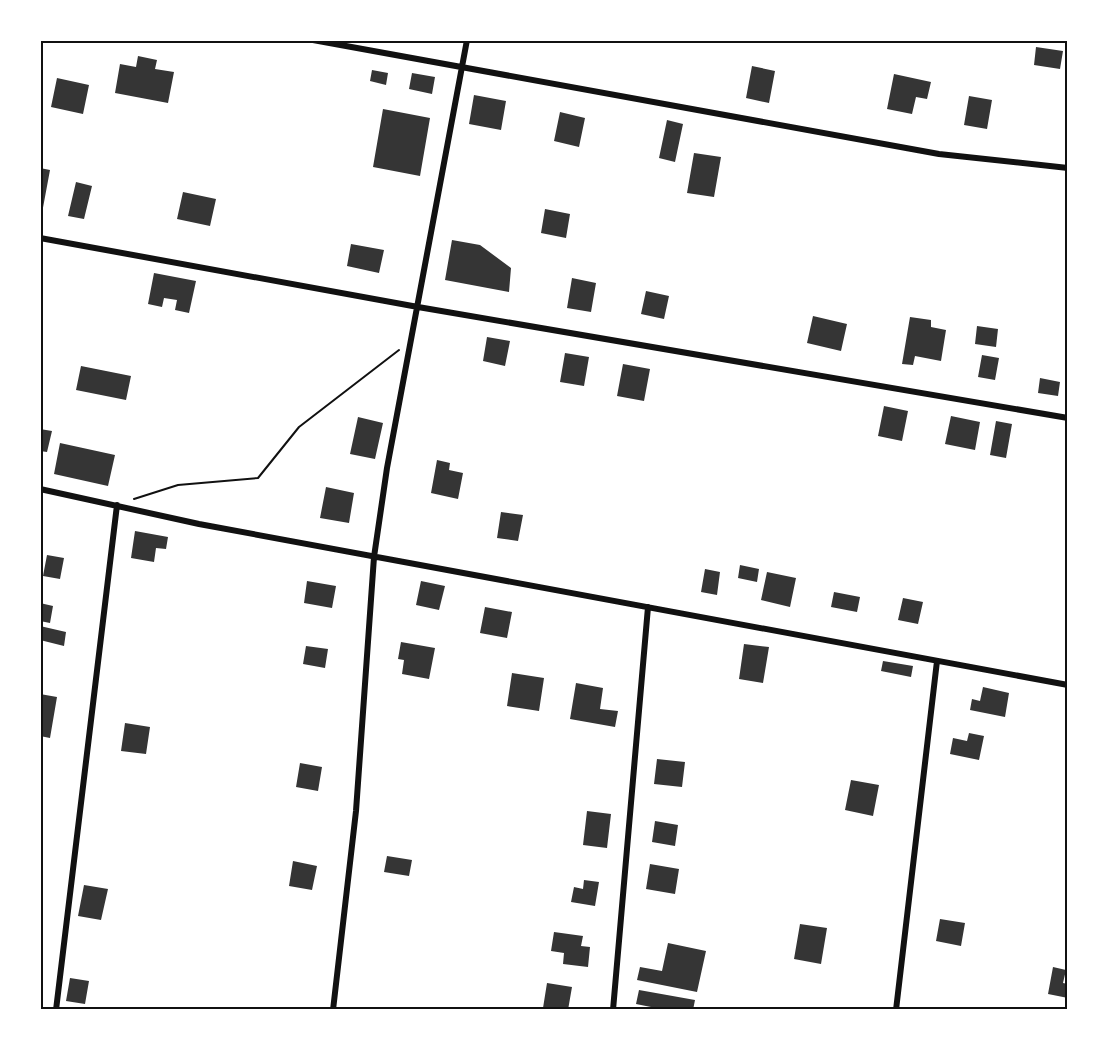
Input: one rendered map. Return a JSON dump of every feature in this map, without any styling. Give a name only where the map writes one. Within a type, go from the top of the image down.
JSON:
[{"type":"street","points":[[313,40],[939,154],[1068,168]]},
{"type":"street","points":[[333,1010],[356,811],[374,556],[387,468],[467,40]]},
{"type":"street","points":[[40,238],[418,307],[1068,418]]},
{"type":"street","points":[[40,489],[199,524],[1068,686]]},
{"type":"street","points":[[56,1010],[117,505]]},
{"type":"street","points":[[613,1010],[648,608]]},
{"type":"street","points":[[896,1010],[937,661]]},
{"type":"path","points":[[117,505],[178,485],[258,478],[298,427],[412,340]]},
{"type":"building","points":[[1036,47],[1063,51],[1060,69],[1034,65]]},
{"type":"building","points":[[138,56],[157,60],[155,69],[174,72],[168,103],[115,93],[120,64],[136,67]]},
{"type":"building","points":[[752,66],[775,71],[769,103],[746,98]]},
{"type":"building","points":[[372,70],[388,73],[386,85],[370,81]]},
{"type":"building","points":[[412,73],[435,77],[432,94],[409,89]]},
{"type":"building","points":[[894,74],[931,82],[927,99],[916,97],[912,114],[887,109]]},
{"type":"building","points":[[57,78],[89,85],[83,114],[51,107]]},
{"type":"building","points":[[474,95],[506,101],[501,130],[469,124]]},
{"type":"building","points":[[969,96],[992,100],[987,129],[964,125]]},
{"type":"building","points":[[383,109],[430,118],[420,176],[373,167]]},
{"type":"building","points":[[560,112],[585,118],[579,147],[554,141]]},
{"type":"building","points":[[667,120],[683,124],[675,162],[659,158]]},
{"type":"building","points":[[694,153],[721,157],[714,197],[687,193]]},
{"type":"building","points":[[40,168],[50,170],[42,213],[40,213]]},
{"type":"building","points":[[76,182],[92,186],[84,219],[68,216]]},
{"type":"building","points":[[183,192],[216,199],[210,226],[177,219]]},
{"type":"building","points":[[545,209],[570,214],[566,238],[541,233]]},
{"type":"building","points":[[452,240],[480,245],[511,268],[509,292],[445,280]]},
{"type":"building","points":[[351,244],[384,250],[379,273],[347,266]]},
{"type":"building","points":[[154,273],[196,281],[189,313],[175,310],[177,300],[164,298],[162,307],[148,304]]},
{"type":"building","points":[[572,278],[596,283],[591,312],[567,308]]},
{"type":"building","points":[[646,291],[669,296],[664,319],[641,314]]},
{"type":"building","points":[[813,316],[847,324],[841,351],[807,343]]},
{"type":"building","points":[[910,317],[931,320],[931,327],[946,330],[941,361],[915,356],[913,365],[902,364]]},
{"type":"building","points":[[977,326],[998,329],[996,347],[975,344]]},
{"type":"building","points":[[487,337],[510,341],[505,366],[483,361]]},
{"type":"building","points":[[565,353],[589,357],[584,386],[560,382]]},
{"type":"building","points":[[982,355],[999,358],[995,380],[978,377]]},
{"type":"building","points":[[623,364],[650,369],[644,401],[617,396]]},
{"type":"building","points":[[81,366],[131,376],[126,400],[76,390]]},
{"type":"building","points":[[1040,378],[1060,382],[1058,396],[1038,393]]},
{"type":"building","points":[[884,406],[908,411],[902,441],[878,436]]},
{"type":"building","points":[[951,416],[980,422],[975,450],[945,444]]},
{"type":"building","points":[[358,417],[383,423],[375,459],[350,454]]},
{"type":"building","points":[[996,421],[1012,424],[1006,458],[990,455]]},
{"type":"building","points":[[40,429],[52,431],[47,452],[40,451]]},
{"type":"building","points":[[60,443],[115,455],[108,486],[54,474]]},
{"type":"building","points":[[437,460],[450,463],[449,470],[463,473],[458,499],[431,493]]},
{"type":"building","points":[[326,487],[354,493],[349,523],[320,518]]},
{"type":"building","points":[[501,512],[523,515],[518,541],[497,538]]},
{"type":"building","points":[[135,531],[168,537],[166,549],[156,548],[154,562],[131,558]]},
{"type":"building","points":[[47,555],[64,558],[60,579],[43,576]]},
{"type":"building","points":[[740,565],[759,569],[757,582],[738,578]]},
{"type":"building","points":[[705,569],[720,572],[717,595],[701,592]]},
{"type":"building","points":[[767,572],[796,578],[790,607],[761,600]]},
{"type":"building","points":[[307,581],[336,586],[332,608],[304,603]]},
{"type":"building","points":[[421,581],[445,586],[439,610],[416,605]]},
{"type":"building","points":[[834,592],[860,597],[857,612],[831,607]]},
{"type":"building","points":[[903,598],[923,602],[918,624],[898,620]]},
{"type":"building","points":[[40,603],[53,606],[50,623],[40,621]]},
{"type":"building","points":[[485,607],[512,612],[507,638],[480,633]]},
{"type":"building","points":[[40,626],[66,632],[64,646],[40,640]]},
{"type":"building","points":[[401,642],[435,648],[429,679],[402,674],[404,660],[398,659]]},
{"type":"building","points":[[744,644],[769,647],[763,683],[739,679]]},
{"type":"building","points":[[306,646],[328,649],[325,668],[303,664]]},
{"type":"building","points":[[883,661],[913,666],[911,677],[881,671]]},
{"type":"building","points":[[512,673],[544,678],[539,711],[507,706]]},
{"type":"building","points":[[576,683],[603,688],[600,709],[618,711],[615,727],[570,719]]},
{"type":"building","points":[[983,687],[1009,693],[1005,717],[970,710],[972,699],[980,701]]},
{"type":"building","points":[[40,694],[57,697],[50,738],[40,736]]},
{"type":"building","points":[[125,723],[150,727],[146,754],[121,751]]},
{"type":"building","points":[[969,733],[984,736],[979,760],[950,754],[953,738],[967,741]]},
{"type":"building","points":[[657,759],[685,762],[682,787],[654,784]]},
{"type":"building","points":[[300,763],[322,767],[318,791],[296,787]]},
{"type":"building","points":[[851,780],[879,785],[873,816],[845,810]]},
{"type":"building","points":[[587,811],[611,814],[607,848],[583,845]]},
{"type":"building","points":[[655,821],[678,825],[675,846],[652,842]]},
{"type":"building","points":[[387,856],[412,860],[409,876],[384,872]]},
{"type":"building","points":[[293,861],[317,866],[312,890],[289,886]]},
{"type":"building","points":[[650,864],[679,869],[675,894],[646,889]]},
{"type":"building","points":[[584,880],[599,882],[595,906],[571,902],[574,887],[583,889]]},
{"type":"building","points":[[84,885],[108,889],[101,920],[78,916]]},
{"type":"building","points":[[940,919],[965,923],[961,946],[936,941]]},
{"type":"building","points":[[800,924],[827,928],[821,964],[794,959]]},
{"type":"building","points":[[554,932],[583,936],[581,946],[590,947],[588,967],[563,964],[564,953],[551,951]]},
{"type":"building","points":[[668,943],[706,951],[697,992],[637,980],[640,967],[662,971]]},
{"type":"building","points":[[1053,967],[1066,970],[1063,983],[1068,984],[1068,998],[1048,994]]},
{"type":"building","points":[[70,978],[89,981],[85,1004],[66,1001]]},
{"type":"building","points":[[547,983],[572,987],[568,1010],[543,1008]]},
{"type":"building","points":[[639,990],[695,1000],[693,1010],[666,1010],[636,1004]]}]
